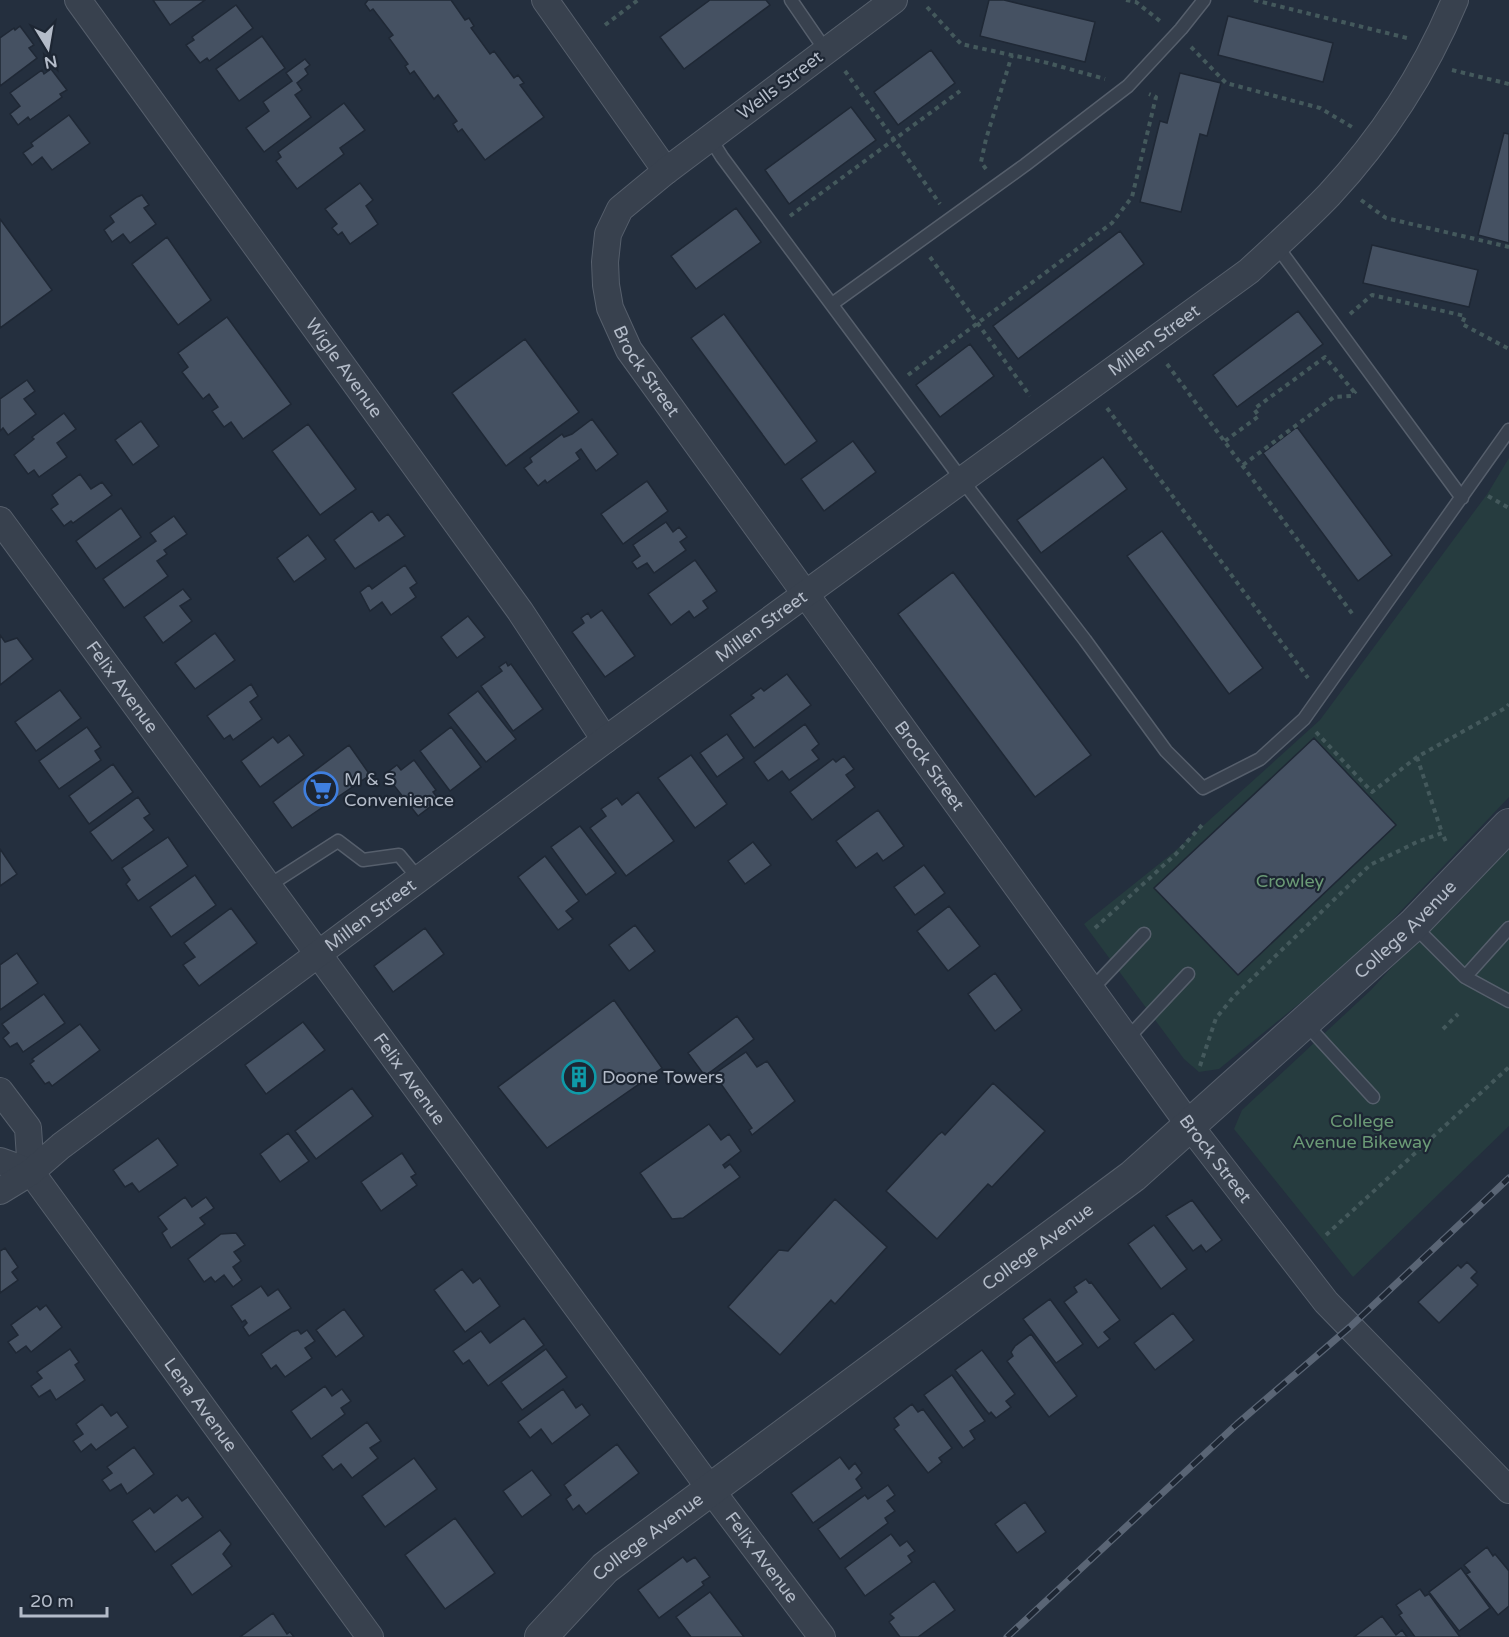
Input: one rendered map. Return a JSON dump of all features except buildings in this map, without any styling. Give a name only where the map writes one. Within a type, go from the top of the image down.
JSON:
[{"type":"street","name":"Wigle Avenue","points":[[78,0],[520,610],[605,740]]},
{"type":"street","points":[[545,0],[666,171]]},
{"type":"street","name":"Wells Street","points":[[666,171],[894,0]]},
{"type":"street","name":"Millen Street","points":[[0,1191],[31,1172],[61,1146],[605,740],[1249,271],[1339,183],[1374,141],[1414,82],[1455,0]]},
{"type":"street","name":"Brock Street","points":[[666,171],[620,209],[608,234],[605,262],[610,309],[629,350],[1190,1126],[1326,1302],[1509,1490]]},
{"type":"street","name":"Felix Avenue","points":[[0,520],[711,1490],[822,1637]]},
{"type":"street","name":"College Avenue","points":[[541,1637],[605,1568],[660,1525],[711,1490],[1132,1176],[1413,925],[1509,825]]},
{"type":"street","points":[[0,1091],[28,1128],[31,1172],[0,1161]]},
{"type":"street","name":"Lena Avenue","points":[[31,1172],[370,1637]]},
{"type":"lane","points":[[791,0],[826,51]]},
{"type":"lane","points":[[832,304],[998,186],[1128,86],[1177,34],[1204,0]]},
{"type":"lane","points":[[710,138],[962,480],[1085,640],[1166,751],[1203,788],[1260,759],[1304,719],[1509,430]]},
{"type":"lane","points":[[1276,245],[1462,498]]},
{"type":"lane","points":[[268,886],[338,842],[363,860],[399,855],[419,879]]},
{"type":"lane","points":[[1413,925],[1465,976],[1509,1001]]},
{"type":"lane","points":[[1465,976],[1509,928]]},
{"type":"lane","points":[[1092,989],[1144,934]]},
{"type":"lane","points":[[1127,1039],[1188,974]]},
{"type":"lane","points":[[1304,1022],[1372,1097]]},
{"type":"path","points":[[604,25],[638,0]]},
{"type":"path","points":[[1126,0],[1136,2],[1177,34],[1226,83],[1320,108],[1374,141]]},
{"type":"path","points":[[1254,0],[1407,38]]},
{"type":"path","points":[[893,386],[1112,223],[1132,197],[1156,97],[1128,86],[961,44],[927,7]]},
{"type":"path","points":[[826,51],[843,69],[951,219]]},
{"type":"path","points":[[998,186],[981,162],[1012,56]]},
{"type":"path","points":[[1452,70],[1509,84]]},
{"type":"path","points":[[775,227],[960,92]]},
{"type":"path","points":[[1339,183],[1386,218],[1509,248]]},
{"type":"path","points":[[920,242],[1030,396]]},
{"type":"path","points":[[1336,326],[1372,294],[1465,316],[1462,324],[1509,349]]},
{"type":"path","points":[[1225,441],[1259,416],[1254,409],[1325,357],[1355,393]]},
{"type":"path","points":[[1167,363],[1366,632]]},
{"type":"path","points":[[1243,465],[1334,398],[1351,396],[1373,378]]},
{"type":"path","points":[[1107,408],[1321,696]]},
{"type":"path","points":[[1488,496],[1509,508]]},
{"type":"path","points":[[1314,730],[1372,792],[1417,757],[1509,704]]},
{"type":"path","points":[[1417,757],[1442,833],[1448,843],[1441,851]]},
{"type":"path","points":[[1095,928],[1176,854],[1202,825]]},
{"type":"path","points":[[1200,1066],[1216,1018],[1235,995],[1370,865],[1417,842],[1442,833]]},
{"type":"path","points":[[1443,1029],[1458,1014]]},
{"type":"path","points":[[1326,1235],[1509,1067]]},
{"type":"green space","name":"Crowley","points":[[1509,458],[1509,797],[1360,954],[1219,1069],[1199,1072],[1184,1059],[1084,924],[1174,852],[1320,720],[1488,493]]},
{"type":"green space","name":"College Avenue Bikeway","points":[[1509,840],[1509,1126],[1353,1277],[1234,1129],[1242,1110],[1371,990]]},
{"type":"railway","points":[[1007,1637],[1237,1424],[1350,1327],[1509,1178]]},
{"type":"place","name":"M & S Convenience","points":[[321,789]]},
{"type":"place","name":"Doone Towers","points":[[579,1077]]}]
